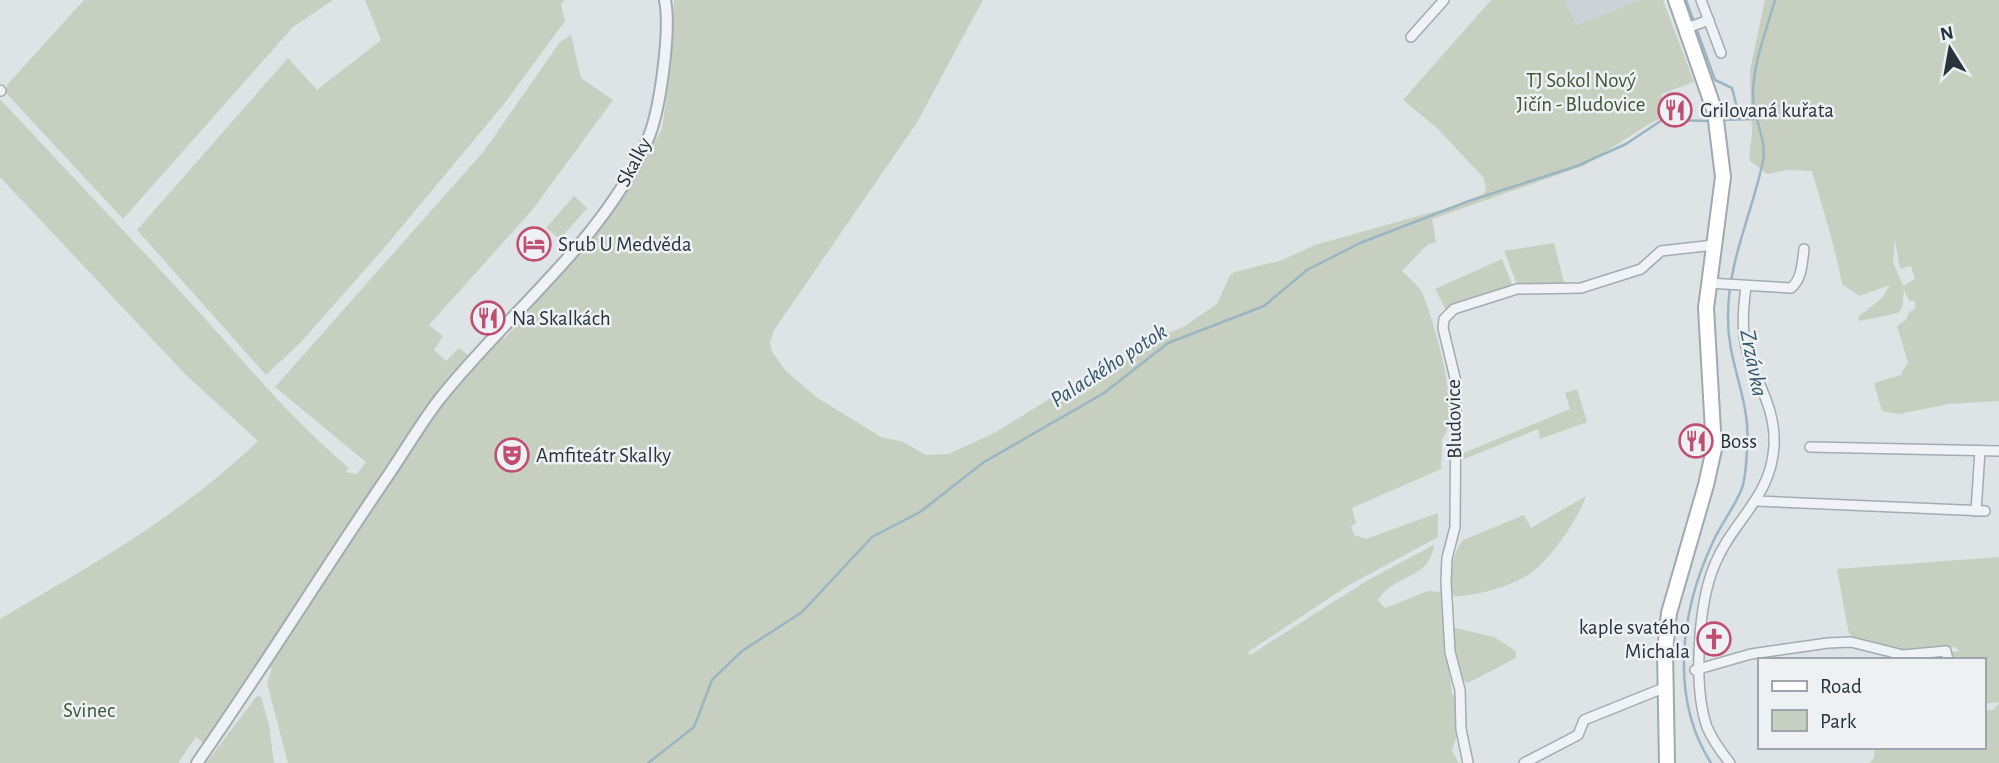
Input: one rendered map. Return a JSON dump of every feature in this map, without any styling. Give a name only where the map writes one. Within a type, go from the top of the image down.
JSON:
[{"type":"main road","points":[[1667,763],[1669,613],[1714,449],[1706,329],[1715,283],[1714,245],[1723,177],[1717,121],[1693,26],[1676,0]]},
{"type":"street","name":"Skalky","points":[[197,763],[259,675],[320,576],[439,401],[609,206],[647,141],[659,94],[665,0]]},
{"type":"street","points":[[1411,37],[1444,0]]},
{"type":"street","points":[[1702,0],[1721,53]]},
{"type":"street","points":[[1693,26],[1709,20]]},
{"type":"street","name":"Bludovice","points":[[1468,763],[1461,729],[1460,690],[1450,652],[1446,582],[1447,558],[1455,527],[1456,382],[1443,328],[1444,319],[1454,309],[1517,289],[1580,288],[1641,269],[1661,251],[1714,245]]},
{"type":"street","points":[[1715,283],[1793,287],[1802,269],[1804,249]]},
{"type":"street","points":[[1730,763],[1708,729],[1700,699],[1698,669],[1702,611],[1714,564],[1728,540],[1758,501],[1770,470],[1774,428],[1766,394],[1744,338],[1743,286]]},
{"type":"street","points":[[1810,447],[1999,452]]},
{"type":"street","points":[[1758,501],[1981,511],[1980,451]]},
{"type":"street","points":[[1698,669],[1751,654],[1850,642],[1903,655],[1946,651],[1948,658]]},
{"type":"street","points":[[1524,763],[1578,735],[1584,720],[1666,687]]},
{"type":"shaded area","points":[[1564,0],[1640,0],[1577,25]]},
{"type":"green space","points":[[84,0],[333,0],[293,27],[123,219],[6,93],[7,85]]},
{"type":"green space","points":[[365,0],[565,0],[561,4],[565,21],[504,104],[384,248],[301,342],[266,375],[137,230],[288,58],[317,90],[381,40]]},
{"type":"green space","points":[[674,0],[983,0],[916,124],[774,330],[770,343],[772,352],[785,370],[816,397],[881,437],[903,442],[926,455],[949,454],[996,432],[1051,398],[1110,375],[1139,345],[1183,327],[1217,304],[1230,275],[1235,272],[1282,260],[1315,245],[1461,204],[1484,194],[1486,187],[1483,177],[1437,128],[1403,100],[1491,0],[1564,0],[1577,25],[1640,0],[1663,0],[1694,82],[1661,94],[1669,116],[1652,122],[1583,166],[1432,219],[1436,242],[1427,245],[1402,271],[1423,295],[1434,326],[1444,369],[1449,411],[1448,428],[1442,439],[1441,469],[1352,508],[1356,523],[1351,526],[1354,535],[1366,539],[1438,513],[1438,537],[1349,585],[1248,652],[1250,655],[1368,580],[1434,545],[1431,556],[1419,571],[1392,586],[1378,600],[1385,608],[1428,591],[1442,592],[1445,626],[1442,628],[1445,631],[1452,694],[1458,699],[1457,734],[1452,751],[1459,763],[288,763],[267,683],[272,668],[266,669],[204,744],[196,737],[178,763],[0,763],[0,619],[102,559],[166,516],[258,441],[186,375],[0,177],[0,99],[286,409],[349,468],[346,472],[357,474],[366,462],[275,387],[484,151],[560,42],[571,35],[581,78],[613,100],[533,209],[429,325],[443,336],[434,350],[446,361],[459,348],[469,356],[434,397],[385,472],[439,401],[502,331],[504,339],[516,326],[616,207],[662,129],[671,65]]},
{"type":"green space","points":[[1765,0],[1999,0],[1999,401],[1949,404],[1899,414],[1882,411],[1874,383],[1901,375],[1908,362],[1897,326],[1915,309],[1915,301],[1909,301],[1904,290],[1902,308],[1898,313],[1859,321],[1859,316],[1882,298],[1890,285],[1859,296],[1842,284],[1812,171],[1787,170],[1767,174],[1749,160],[1752,133],[1750,70]],"holes":[[[1895,240],[1900,269],[1911,266],[1915,279],[1903,286],[1893,262]]]},
{"type":"green space","points":[[574,196],[587,208],[560,239],[546,228]]},
{"type":"green space","points":[[1554,243],[1565,286],[1517,284],[1504,251]]},
{"type":"green space","points":[[1502,259],[1513,287],[1446,310],[1435,289]]},
{"type":"green space","points":[[1577,389],[1587,422],[1540,439],[1538,429],[1462,460],[1461,454],[1570,409],[1565,393]]},
{"type":"green space","points":[[1586,496],[1562,539],[1536,569],[1502,587],[1482,593],[1454,596],[1452,567],[1463,540],[1524,515],[1531,528]]},
{"type":"green space","points":[[1999,557],[1999,702],[1985,704],[1985,658],[1950,658],[1949,652],[1960,651],[1955,647],[1887,648],[1849,634],[1837,569]]},
{"type":"green space","points":[[1451,627],[1494,637],[1516,651],[1516,658],[1468,683],[1461,679]]},
{"type":"green space","points":[[257,696],[261,697],[269,725],[274,763],[206,763]]},
{"type":"green space","points":[[1999,703],[1999,763],[1869,763],[1874,758],[1875,749],[1985,749],[1985,710],[1993,710]]},
{"type":"waterway","points":[[1686,0],[1715,80],[1732,88],[1740,119]]},
{"type":"waterway","name":"Zrzávka","points":[[1711,763],[1689,710],[1684,654],[1687,625],[1701,570],[1715,537],[1739,495],[1745,474],[1748,433],[1731,351],[1729,296],[1736,257],[1763,161],[1753,86],[1760,49],[1775,0]]},
{"type":"waterway","name":"Palackého potok","points":[[1721,120],[1756,119]]},
{"type":"waterway","name":"Palackého potok","points":[[648,763],[694,727],[712,680],[742,651],[802,612],[872,537],[920,512],[984,462],[1104,393],[1168,343],[1264,306],[1307,270],[1360,243],[1469,201],[1577,166],[1626,144],[1662,120],[1711,121]]},
{"type":"place","name":"Grilovaná kuřata","points":[[1675,110]]},
{"type":"place","name":"Srub U Medvěda","points":[[534,244]]},
{"type":"place","name":"Na Skalkách","points":[[488,318]]},
{"type":"place","name":"Boss","points":[[1696,441]]},
{"type":"place","name":"Amfiteátr Skalky","points":[[512,455]]},
{"type":"place","name":"kaple svatého Michala","points":[[1714,639]]},
{"type":"park label","name":"TJ Sokol Nový Jičín - Bludovice","points":[[1581,92]]},
{"type":"park label","name":"Svinec","points":[[89,710]]}]
